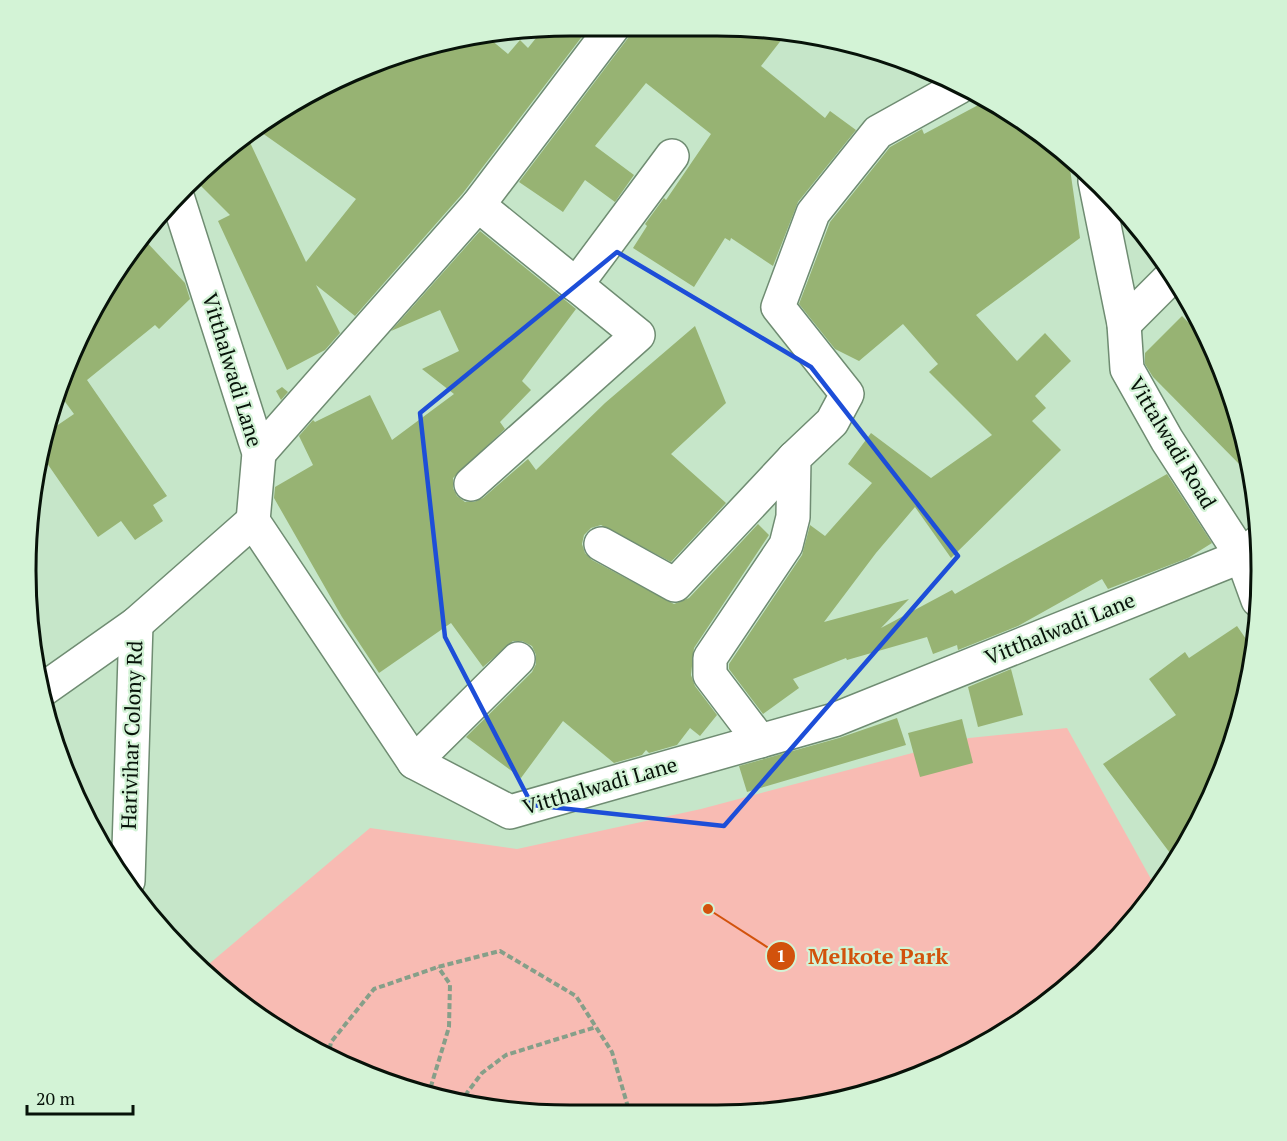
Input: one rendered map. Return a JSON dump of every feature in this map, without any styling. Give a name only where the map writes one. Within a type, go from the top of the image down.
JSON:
[{"type":"street","points":[[259,453],[478,205],[606,36]]},
{"type":"street","points":[[601,544],[675,585],[794,458],[832,422],[847,394],[778,307],[813,213],[878,132],[952,91]]},
{"type":"street","points":[[576,285],[672,156]]},
{"type":"street","name":"Vittalwadi Road","points":[[1098,198],[1124,324],[1127,369],[1167,440],[1250,547]]},
{"type":"street","points":[[471,484],[638,335],[478,205]]},
{"type":"street","name":"Vitthalwadi Lane","points":[[180,206],[259,453],[253,521],[414,762],[510,812],[834,720],[1250,548]]},
{"type":"street","points":[[1124,324],[1166,282]]},
{"type":"street","points":[[760,741],[710,675],[710,658],[786,545],[793,518],[794,458]]},
{"type":"street","points":[[49,686],[136,624],[253,521]]},
{"type":"street","name":"Harivihar Colony Rd","points":[[128,870],[136,624]]},
{"type":"street","points":[[414,762],[518,659]]},
{"type":"path","points":[[330,1048],[331,1042],[374,989],[438,967],[500,951],[576,996],[612,1052],[627,1105]]},
{"type":"path","points":[[431,1087],[449,1027],[450,984],[438,967]]},
{"type":"path","points":[[465,1095],[482,1073],[506,1055],[596,1027]]},
{"type":"highlighted area","points":[[617,252],[811,367],[958,556],[724,826],[532,805],[445,637],[420,413]]},
{"type":"shaded area","points":[[1067,728],[1152,880],[1118,923],[1069,972],[1042,995],[984,1033],[953,1050],[888,1077],[855,1087],[786,1100],[716,1105],[536,1104],[466,1095],[399,1077],[334,1050],[303,1033],[245,995],[209,964],[370,828],[517,849],[701,809],[969,738]]},
{"type":"building","points":[[582,36],[463,193],[355,316],[316,285],[340,333],[325,350],[287,370],[218,221],[230,215],[201,186],[250,143],[306,262],[356,199],[263,134],[334,91],[399,64],[466,46],[494,42],[508,54],[520,40],[528,48],[537,37]]},
{"type":"building","points":[[629,36],[716,36],[781,40],[761,66],[825,118],[830,111],[856,130],[798,202],[773,266],[731,238],[730,241],[725,238],[694,287],[633,248],[647,226],[645,224],[664,198],[666,200],[711,134],[646,83],[595,146],[634,175],[615,202],[585,180],[563,212],[519,182]]},
{"type":"building","points":[[978,105],[1042,146],[1070,170],[1080,238],[976,315],[1017,361],[1045,333],[1071,361],[1035,396],[1046,408],[1032,421],[1061,450],[951,558],[915,507],[876,553],[824,622],[909,599],[881,628],[952,590],[955,594],[1167,474],[1212,543],[1188,558],[1108,589],[1102,579],[1018,626],[958,650],[957,645],[933,654],[927,637],[847,660],[846,658],[793,679],[799,688],[763,714],[729,669],[729,664],[802,555],[810,525],[825,536],[872,483],[848,464],[871,433],[931,478],[992,435],[929,372],[938,364],[903,324],[859,361],[835,349],[799,304],[830,222],[890,147],[922,129],[924,134]]},
{"type":"building","points":[[480,231],[576,309],[522,381],[531,390],[500,422],[505,429],[453,478],[453,488],[457,496],[465,502],[474,502],[483,498],[528,459],[536,470],[605,403],[695,326],[726,403],[671,454],[726,503],[671,562],[601,525],[591,528],[584,535],[582,544],[585,553],[592,560],[674,604],[689,598],[758,524],[769,535],[694,648],[691,675],[695,686],[717,715],[700,736],[690,728],[677,745],[649,753],[646,750],[642,755],[614,763],[563,721],[521,778],[466,737],[532,672],[536,664],[536,655],[532,646],[522,641],[513,641],[483,667],[451,623],[379,673],[342,617],[274,498],[275,487],[313,465],[299,436],[313,420],[315,422],[370,395],[392,440],[454,394],[422,369],[459,351],[440,310],[391,331]]},
{"type":"building","points":[[148,243],[185,283],[190,299],[159,329],[155,325],[87,380],[167,496],[153,505],[163,521],[135,540],[121,521],[98,537],[47,463],[56,426],[74,414],[64,400],[77,366],[108,303]]},
{"type":"building","points":[[1182,316],[1191,325],[1223,399],[1241,466],[1153,377],[1145,364],[1145,353]]},
{"type":"building","points":[[282,387],[288,392],[281,400],[276,391]]},
{"type":"building","points":[[1237,626],[1246,639],[1241,675],[1223,742],[1196,807],[1170,853],[1103,764],[1176,715],[1149,679],[1185,652],[1189,658]]},
{"type":"building","points":[[1011,669],[1023,715],[978,727],[968,687]]},
{"type":"building","points":[[897,718],[906,745],[747,792],[739,766],[839,738]]},
{"type":"building","points":[[962,719],[973,763],[920,777],[908,733]]},
{"type":"place","name":"Melkote Park","points":[[708,909]]}]
